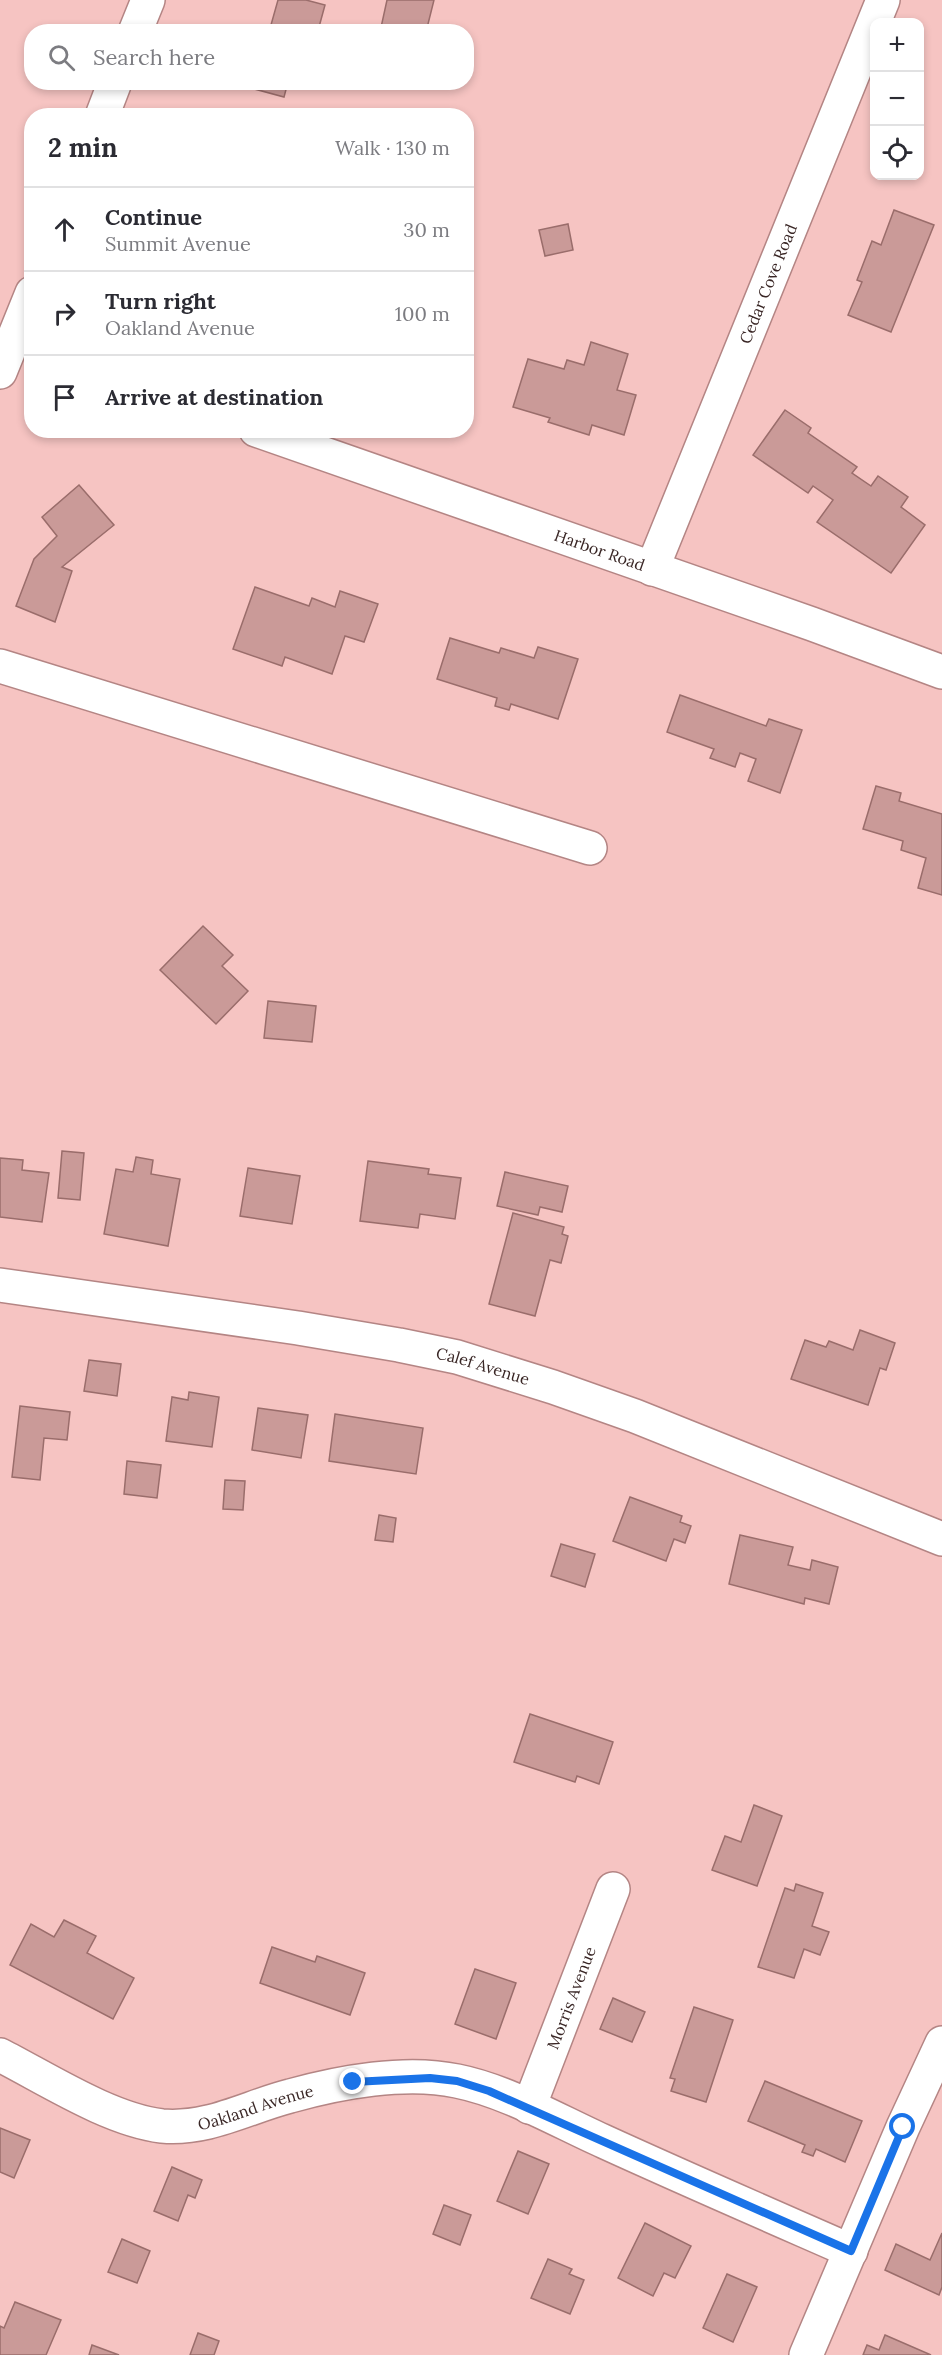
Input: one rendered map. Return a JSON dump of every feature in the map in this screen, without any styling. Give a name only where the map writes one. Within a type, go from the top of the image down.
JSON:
[{"type":"street","points":[[138,24],[148,0]]},
{"type":"street","name":"Cedar Cove Road","points":[[652,569],[883,0]]},
{"type":"street","points":[[105,108],[112,90]]},
{"type":"street","points":[[14,357],[24,321]]},
{"type":"street","name":"Harbor Road","points":[[279,438],[812,624],[942,672]]},
{"type":"street","points":[[0,666],[590,848]]},
{"type":"street","name":"Calef Avenue","points":[[0,1285],[298,1328],[457,1357],[553,1387],[634,1416],[942,1539]]},
{"type":"street","name":"Morris Avenue","points":[[529,2107],[613,1889]]},
{"type":"street","points":[[806,2355],[903,2127],[942,2043]]},
{"type":"street","name":"Oakland Avenue","points":[[0,2055],[102,2107],[141,2123],[165,2126],[193,2126],[225,2119],[289,2096],[353,2082],[430,2078],[457,2081],[529,2107],[851,2251]]},
{"type":"building","points":[[278,0],[306,0],[325,5],[320,24],[271,24]]},
{"type":"building","points":[[387,0],[434,0],[428,24],[382,24]]},
{"type":"building","points":[[258,90],[286,90],[284,97]]},
{"type":"building","points":[[894,210],[934,225],[891,332],[848,315],[862,282],[857,280],[872,241],[881,245]]},
{"type":"building","points":[[568,224],[573,250],[545,256],[539,230]]},
{"type":"building","points":[[591,342],[628,354],[617,390],[636,395],[624,435],[592,425],[589,435],[548,422],[550,418],[513,407],[528,359],[564,369],[567,360],[584,365]]},
{"type":"building","points":[[785,410],[811,428],[808,433],[857,467],[852,473],[871,486],[878,476],[908,497],[901,507],[925,525],[891,573],[817,522],[833,500],[813,486],[808,493],[753,455]]},
{"type":"building","points":[[79,485],[114,525],[62,567],[72,571],[55,622],[16,606],[34,559],[57,536],[42,517]]},
{"type":"building","points":[[255,587],[309,606],[312,598],[335,607],[340,591],[378,604],[364,642],[345,636],[332,674],[285,657],[282,666],[233,649]]},
{"type":"building","points":[[450,638],[499,653],[501,648],[534,658],[538,647],[578,659],[558,719],[511,704],[509,710],[495,706],[497,698],[437,679]]},
{"type":"building","points":[[680,695],[766,726],[769,719],[802,730],[780,793],[748,781],[756,759],[740,753],[735,767],[710,758],[714,749],[667,732]]},
{"type":"building","points":[[876,786],[901,793],[899,801],[942,814],[942,895],[918,888],[926,858],[901,850],[903,841],[863,829]]},
{"type":"building","points":[[203,926],[233,955],[222,966],[248,991],[216,1024],[160,970]]},
{"type":"building","points":[[268,1001],[316,1006],[312,1042],[264,1038]]},
{"type":"building","points":[[62,1151],[84,1153],[80,1200],[58,1198]]},
{"type":"building","points":[[136,1157],[153,1160],[151,1174],[180,1179],[168,1246],[104,1234],[116,1169],[133,1172]]},
{"type":"building","points":[[0,1158],[23,1160],[22,1170],[49,1173],[42,1222],[0,1217]]},
{"type":"building","points":[[368,1161],[429,1169],[428,1174],[461,1178],[455,1219],[420,1214],[418,1228],[360,1221]]},
{"type":"building","points":[[248,1168],[300,1176],[292,1224],[240,1216]]},
{"type":"building","points":[[505,1172],[568,1186],[562,1212],[540,1207],[538,1215],[497,1206]]},
{"type":"building","points":[[513,1213],[564,1227],[562,1234],[568,1236],[561,1263],[550,1260],[535,1316],[489,1304]]},
{"type":"building","points":[[860,1330],[895,1343],[886,1370],[880,1368],[868,1405],[791,1379],[805,1340],[826,1347],[829,1341],[853,1350]]},
{"type":"building","points":[[89,1360],[121,1364],[117,1396],[84,1391]]},
{"type":"building","points":[[189,1392],[219,1397],[212,1447],[166,1441],[172,1397],[188,1400]]},
{"type":"building","points":[[20,1406],[70,1412],[67,1440],[44,1438],[40,1480],[12,1477]]},
{"type":"building","points":[[258,1408],[308,1415],[301,1458],[252,1450]]},
{"type":"building","points":[[335,1414],[423,1428],[416,1474],[329,1461]]},
{"type":"building","points":[[127,1461],[161,1465],[157,1498],[124,1494]]},
{"type":"building","points":[[225,1480],[245,1481],[243,1510],[223,1509]]},
{"type":"building","points":[[630,1497],[682,1516],[680,1522],[691,1526],[685,1543],[674,1539],[666,1561],[613,1541]]},
{"type":"building","points":[[379,1515],[396,1518],[393,1542],[375,1540]]},
{"type":"building","points":[[740,1535],[793,1547],[788,1565],[810,1570],[812,1560],[838,1567],[829,1604],[805,1598],[804,1604],[729,1584]]},
{"type":"building","points":[[561,1544],[595,1554],[585,1587],[551,1576]]},
{"type":"building","points":[[530,1714],[613,1742],[599,1784],[577,1776],[575,1782],[514,1762]]},
{"type":"building","points":[[754,1805],[782,1816],[757,1886],[712,1870],[725,1836],[741,1842]]},
{"type":"building","points":[[796,1884],[823,1893],[812,1926],[829,1932],[820,1955],[804,1949],[794,1978],[758,1967],[785,1888],[794,1891]]},
{"type":"building","points":[[64,1920],[96,1936],[87,1953],[134,1978],[113,2019],[10,1965],[31,1924],[54,1937]]},
{"type":"building","points":[[272,1947],[315,1962],[317,1956],[365,1973],[350,2015],[260,1983]]},
{"type":"building","points":[[475,1969],[516,1983],[496,2039],[455,2024]]},
{"type":"building","points":[[613,1998],[645,2012],[632,2042],[600,2029]]},
{"type":"building","points":[[694,2007],[733,2020],[706,2102],[671,2091],[675,2079],[670,2078]]},
{"type":"building","points":[[765,2081],[862,2121],[845,2162],[816,2149],[813,2156],[802,2152],[805,2145],[748,2121]]},
{"type":"building","points":[[0,2128],[30,2140],[14,2178],[0,2172]]},
{"type":"building","points":[[518,2151],[549,2164],[528,2214],[497,2201]]},
{"type":"building","points":[[172,2167],[202,2180],[195,2198],[188,2195],[178,2221],[154,2211]]},
{"type":"building","points":[[444,2205],[471,2215],[460,2245],[433,2234]]},
{"type":"building","points":[[645,2223],[691,2246],[675,2278],[664,2273],[653,2296],[618,2278]]},
{"type":"building","points":[[942,2233],[942,2287],[939,2295],[885,2270],[896,2244],[930,2260]]},
{"type":"building","points":[[122,2239],[150,2251],[137,2283],[108,2272]]},
{"type":"building","points":[[548,2259],[572,2269],[569,2274],[584,2280],[570,2314],[531,2298]]},
{"type":"building","points":[[727,2274],[757,2287],[733,2342],[703,2328]]},
{"type":"building","points":[[15,2302],[61,2320],[46,2355],[0,2355],[0,2326],[4,2328]]},
{"type":"building","points":[[198,2333],[219,2341],[214,2355],[190,2355]]},
{"type":"building","points":[[885,2335],[931,2355],[863,2355],[867,2345],[879,2350]]},
{"type":"building","points":[[92,2345],[119,2355],[89,2355]]},
{"type":"route","points":[[353,2082],[430,2078],[457,2081],[489,2091],[851,2251],[903,2127]]}]
